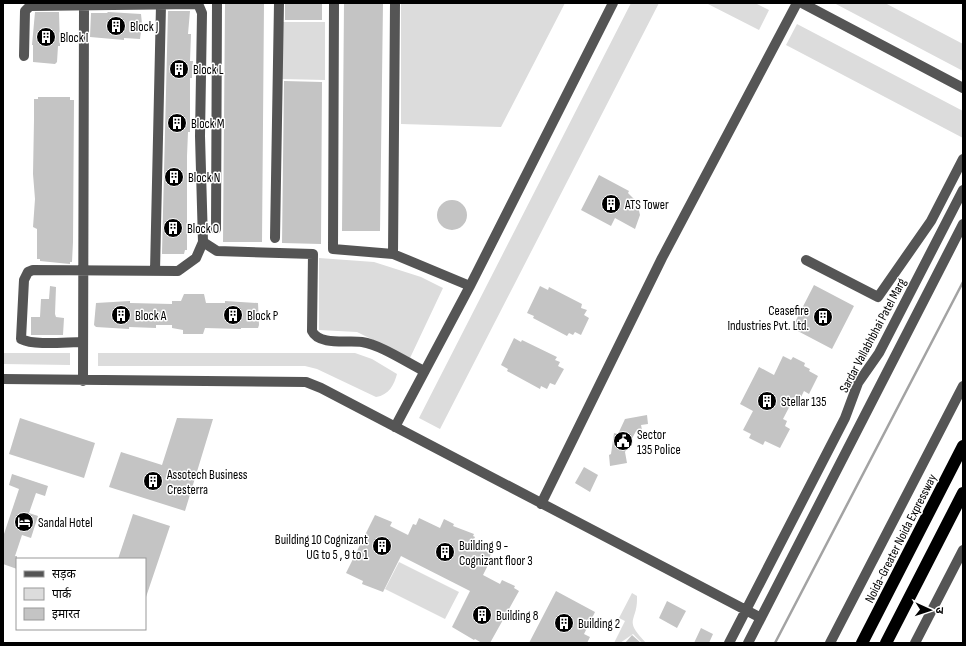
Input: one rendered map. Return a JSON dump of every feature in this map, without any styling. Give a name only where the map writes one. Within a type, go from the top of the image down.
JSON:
[{"type":"highway","name":"Noida-Greater Noida Expressway","points":[[862,643],[963,446]]},
{"type":"highway","points":[[886,643],[963,493]]},
{"type":"street","points":[[216,229],[217,3]]},
{"type":"street","points":[[275,238],[279,3]]},
{"type":"street","points":[[334,3],[333,249],[393,254],[470,286]]},
{"type":"street","points":[[393,254],[395,3]]},
{"type":"street","points":[[395,427],[470,286],[613,3]]},
{"type":"street","points":[[541,504],[662,258],[797,3]]},
{"type":"street","points":[[802,3],[963,88]]},
{"type":"street","points":[[83,381],[84,4]]},
{"type":"street","points":[[24,56],[27,8],[30,6],[84,4],[196,4],[199,6],[202,13],[200,136],[203,242],[196,258],[178,271],[83,272],[33,270],[28,272],[24,280],[21,340],[26,342],[83,342]]},
{"type":"street","points":[[154,271],[161,5]]},
{"type":"street","points":[[806,260],[878,297],[931,221],[963,159]]},
{"type":"street","name":"Sardar Vallabhbhai Patel Marg","points":[[729,643],[845,418],[858,383],[879,353],[963,190]]},
{"type":"street","points":[[748,643],[963,224]]},
{"type":"street","points":[[203,242],[217,251],[276,255],[313,254],[312,331],[314,336],[322,339],[368,343],[424,371]]},
{"type":"street","points":[[3,379],[83,381],[306,382],[321,388],[761,618]]},
{"type":"street","points":[[830,643],[963,386]]},
{"type":"street","points":[[914,643],[963,550]]},
{"type":"green space","points":[[401,3],[565,3],[501,127],[401,124]]},
{"type":"green space","points":[[631,3],[659,3],[440,429],[419,418]]},
{"type":"green space","points":[[706,3],[755,3],[769,10],[759,30]]},
{"type":"green space","points":[[834,3],[885,3],[963,44],[963,71]]},
{"type":"green space","points":[[282,22],[325,22],[325,80],[281,79]]},
{"type":"green space","points":[[797,24],[963,111],[963,138],[786,45]]},
{"type":"green space","points":[[319,258],[374,262],[421,277],[443,288],[410,358],[357,332],[319,330]]},
{"type":"green space","points":[[3,353],[70,353],[70,365],[3,364]]},
{"type":"green space","points":[[98,353],[355,353],[372,359],[397,374],[388,392],[376,397],[317,369],[305,366],[98,366]]},
{"type":"green space","points":[[399,562],[459,592],[445,619],[385,589]]},
{"type":"green space","points":[[632,593],[637,596],[637,605],[633,624],[639,635],[646,643],[642,643],[633,634],[620,643],[614,643],[625,621],[619,618]]},
{"type":"building","points":[[225,3],[264,3],[262,242],[223,242]]},
{"type":"building","points":[[285,3],[322,3],[322,20],[285,20]]},
{"type":"building","points":[[344,3],[383,3],[380,231],[342,231]]},
{"type":"building","points":[[168,11],[190,11],[188,34],[191,34],[190,61],[193,61],[192,78],[190,78],[190,132],[188,132],[187,156],[187,250],[185,250],[184,254],[162,254]]},
{"type":"building","name":"Block I","points":[[35,12],[59,12],[60,46],[58,46],[57,62],[55,64],[33,62],[32,45]]},
{"type":"building","name":"Block J","points":[[108,12],[141,14],[142,24],[140,39],[124,38],[124,40],[90,37],[91,13]]},
{"type":"building","points":[[284,81],[322,82],[321,244],[282,243]]},
{"type":"building","points":[[38,97],[70,97],[70,100],[74,100],[73,242],[72,262],[70,262],[70,264],[40,261],[40,259],[37,259],[37,229],[33,227],[35,199],[33,174],[34,99],[38,99]]},
{"type":"building","name":"ATS Tower","points":[[599,175],[629,191],[628,193],[637,202],[640,215],[635,229],[615,218],[611,226],[581,210]]},
{"type":"building","points":[[452,200],[463,204],[467,215],[463,226],[452,230],[441,226],[437,215],[441,204]]},
{"type":"building","name":"Ceasefire Industries Pvt. Ltd.","points":[[814,285],[854,306],[832,349],[792,328]]},
{"type":"building","points":[[50,286],[56,287],[55,314],[56,317],[64,318],[63,335],[31,335],[31,317],[40,317],[41,299],[49,299]]},
{"type":"building","points":[[540,286],[548,290],[549,287],[582,304],[581,308],[587,310],[584,315],[589,318],[581,335],[575,332],[573,335],[569,333],[567,336],[533,318],[534,316],[527,313]]},
{"type":"building","points":[[184,294],[204,294],[206,303],[225,303],[225,301],[258,303],[258,328],[205,328],[203,334],[183,334],[183,330],[172,328],[172,325],[156,325],[156,328],[129,327],[129,329],[96,327],[94,325],[96,303],[130,301],[130,303],[172,304],[172,301],[181,301]]},
{"type":"building","points":[[514,338],[521,342],[522,340],[557,357],[555,360],[560,362],[558,366],[564,369],[555,385],[550,383],[547,389],[541,386],[540,389],[507,371],[508,369],[501,365]]},
{"type":"building","name":"Stellar 135","points":[[783,356],[791,360],[793,357],[805,363],[804,366],[810,369],[809,371],[818,376],[809,394],[804,391],[801,397],[796,394],[783,419],[787,421],[785,426],[790,429],[780,448],[765,441],[763,445],[749,438],[751,434],[743,430],[753,411],[740,404],[759,367],[774,375]]},
{"type":"building","name":"Sector 135 Police","points":[[647,415],[648,424],[641,425],[642,430],[636,431],[625,452],[627,463],[610,466],[609,455],[611,454],[614,433],[618,434],[625,419]]},
{"type":"building","points":[[20,418],[95,443],[84,478],[9,454]]},
{"type":"building","name":"Assotech Business Cresterra","points":[[177,418],[213,419],[185,511],[109,487],[121,452],[162,465]]},
{"type":"building","points":[[584,467],[598,475],[590,492],[575,483]]},
{"type":"building","points":[[12,474],[48,486],[45,496],[36,493],[29,513],[38,516],[31,538],[22,535],[15,556],[17,556],[16,569],[3,564],[3,537],[19,489],[9,485]]},
{"type":"building","points":[[133,514],[170,526],[146,597],[146,558],[118,558]]},
{"type":"building","points":[[375,515],[392,522],[390,526],[408,535],[413,524],[416,525],[419,518],[440,528],[444,519],[454,524],[453,526],[474,534],[473,536],[475,537],[472,543],[491,554],[487,562],[489,563],[483,575],[500,584],[502,580],[515,586],[514,588],[519,591],[490,643],[482,643],[475,639],[474,640],[452,627],[470,591],[401,556],[383,592],[362,584],[363,581],[346,573]]},
{"type":"building","name":"Building 2","points":[[556,591],[595,612],[584,634],[590,637],[587,643],[529,643]]},
{"type":"building","points":[[667,601],[686,611],[677,628],[659,618]]},
{"type":"building","points":[[701,628],[713,634],[709,643],[694,643]]},
{"type":"building","points":[[632,635],[641,643],[625,643]]},
{"type":"waterway","points":[[775,643],[963,282]]},
{"type":"place","name":"Block J","points":[[116,26]]},
{"type":"place","name":"Block I","points":[[46,37]]},
{"type":"place","name":"Block L","points":[[179,69]]},
{"type":"place","name":"Block M","points":[[177,123]]},
{"type":"place","name":"Block N","points":[[174,177]]},
{"type":"place","name":"ATS Tower","points":[[611,204]]},
{"type":"place","name":"Block O","points":[[173,228]]},
{"type":"place","name":"Block A","points":[[121,315]]},
{"type":"place","name":"Block P","points":[[233,315]]},
{"type":"place","name":"Ceasefire Industries Pvt. Ltd.","points":[[823,317]]},
{"type":"place","name":"Stellar 135","points":[[767,401]]},
{"type":"place","name":"Sector 135 Police","points":[[623,441]]},
{"type":"place","name":"Assotech Business Cresterra","points":[[153,481]]},
{"type":"place","name":"Sandal Hotel","points":[[24,522]]},
{"type":"place","name":"Building 10 Cognizant UG to 5 , 9 to 1","points":[[382,546]]},
{"type":"place","name":"Building 9 - Cognizant floor 3","points":[[445,552]]},
{"type":"place","name":"Building 8","points":[[482,615]]},
{"type":"place","name":"Building 2","points":[[564,623]]}]
